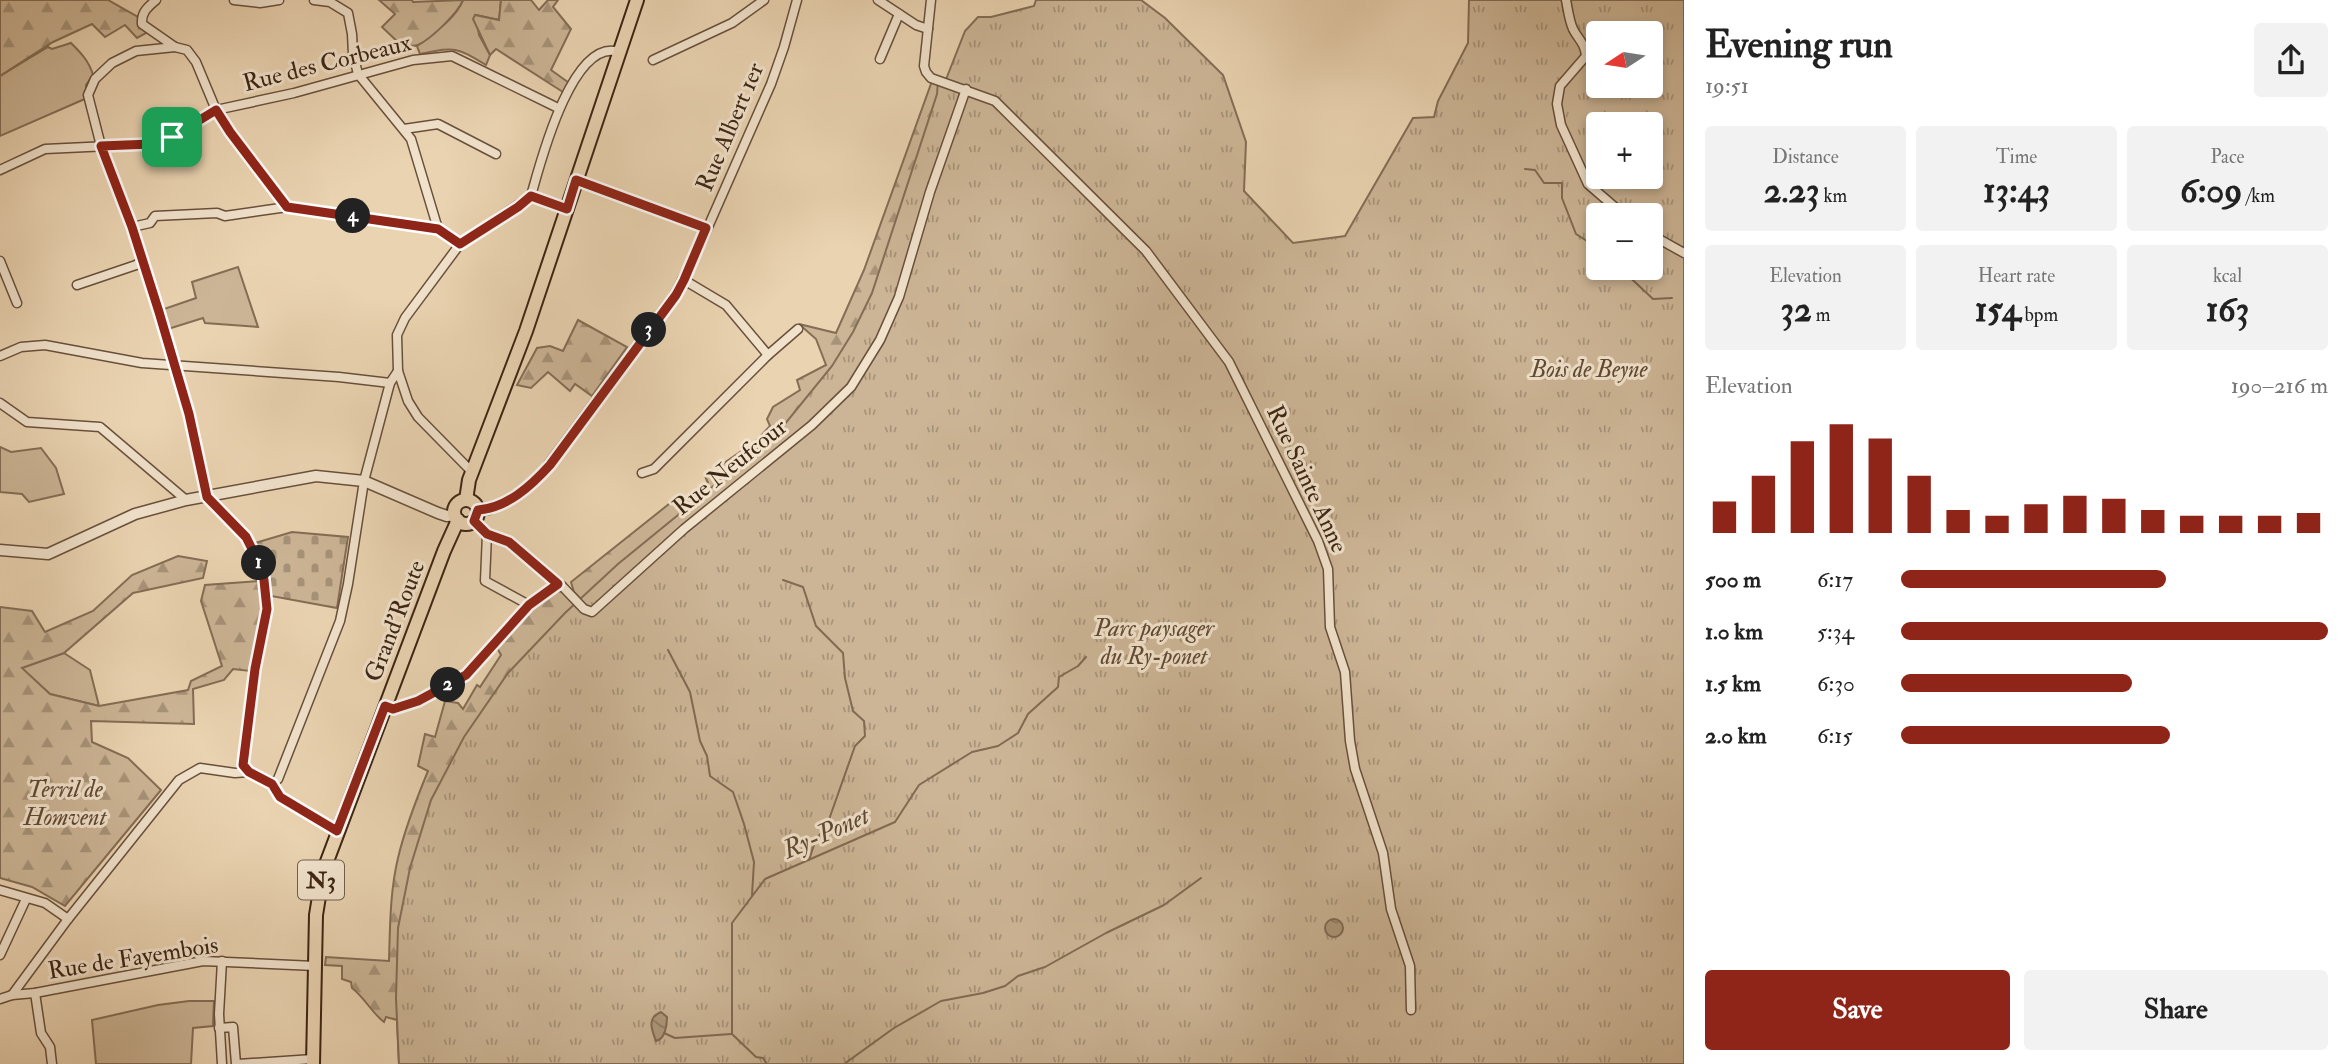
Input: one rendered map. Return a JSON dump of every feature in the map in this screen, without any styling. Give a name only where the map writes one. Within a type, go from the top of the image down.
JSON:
[{"type":"main road","name":"Grand'Route","points":[[313,1061],[318,893],[326,861],[461,519],[456,507],[466,500],[468,484],[526,331],[637,0]]},
{"type":"main road","points":[[461,519],[474,503],[466,500]]},
{"type":"street","points":[[156,0],[147,8],[142,24],[175,47]]},
{"type":"street","points":[[234,0],[260,3],[279,0]]},
{"type":"street","points":[[314,0],[330,2],[348,13],[358,74],[411,139],[438,229]]},
{"type":"street","points":[[653,60],[732,23],[764,0]]},
{"type":"street","points":[[878,0],[916,25],[928,29],[931,0]]},
{"type":"street","points":[[1566,0],[1570,21],[1585,47],[1586,55],[1560,86],[1556,104],[1561,125],[1588,184],[1610,203]]},
{"type":"street","name":"Rue Albert 1er","points":[[461,519],[507,502],[539,477],[564,447],[684,280],[771,84],[785,47],[793,1]]},
{"type":"street","points":[[880,59],[899,14]]},
{"type":"street","name":"Rue Sainte Anne","points":[[928,29],[924,66],[931,78],[995,101],[1146,251],[1229,362],[1318,541],[1328,569],[1330,626],[1345,672],[1355,769],[1383,853],[1391,909],[1410,967],[1411,1010]]},
{"type":"street","points":[[287,207],[230,132],[216,110],[196,62],[187,50],[175,47],[136,51],[113,63],[95,79],[88,95],[101,146],[143,260],[189,414],[207,497],[246,537],[263,571],[267,609],[255,669],[243,765],[249,772],[272,784],[280,797],[337,831]]},
{"type":"street","points":[[473,473],[418,417],[408,401],[398,371],[399,328],[460,244],[531,196],[558,108],[592,58],[611,50],[620,52]]},
{"type":"street","name":"Rue des Corbeaux","points":[[0,170],[45,149],[151,144],[172,137],[216,110],[294,93],[413,60],[452,56],[558,108]]},
{"type":"street","name":"Rue Neufcour","points":[[461,519],[487,534],[509,542],[567,590],[585,610],[592,612],[599,608],[655,554],[770,462],[851,387],[880,340],[899,297],[930,192],[965,89]]},
{"type":"street","points":[[404,129],[438,124],[496,154]]},
{"type":"street","points":[[576,180],[706,228]]},
{"type":"street","points":[[531,196],[567,209]]},
{"type":"street","points":[[132,227],[150,223],[155,216],[217,213],[225,216],[287,207],[438,229],[460,244]]},
{"type":"street","points":[[1663,241],[1684,253]]},
{"type":"street","points":[[77,285],[136,265],[143,260]]},
{"type":"street","points":[[0,261],[17,303]]},
{"type":"street","points":[[684,280],[726,306],[768,355]]},
{"type":"street","points":[[642,473],[654,468],[768,355],[798,329]]},
{"type":"street","points":[[0,356],[21,347],[46,345],[142,363],[390,383]]},
{"type":"street","points":[[272,784],[278,779],[340,621],[364,481],[390,383],[398,371]]},
{"type":"street","points":[[0,403],[27,422],[100,427],[186,500]]},
{"type":"street","points":[[0,550],[48,554],[135,514],[186,500],[316,476],[364,481],[461,519]]},
{"type":"street","points":[[487,534],[485,581],[529,605]]},
{"type":"street","points":[[385,706],[393,709],[418,701],[466,675],[529,605],[558,584]]},
{"type":"street","points":[[12,995],[68,919],[179,780],[200,768],[235,773],[249,772]]},
{"type":"street","points":[[0,890],[44,903],[68,919]]},
{"type":"street","points":[[0,955],[26,899]]},
{"type":"street","name":"Rue de Fayembois","points":[[0,999],[203,961],[315,966]]},
{"type":"street","points":[[222,961],[219,1028],[222,1064]]},
{"type":"street","points":[[35,993],[41,1033],[50,1047],[52,1064]]},
{"type":"street","points":[[219,1028],[233,1027],[237,1064],[313,1061]]},
{"type":"green space","points":[[0,0],[108,0],[138,17],[148,32],[137,38],[125,25],[105,37],[92,24],[53,42],[0,76]]},
{"type":"green space","points":[[379,0],[463,0],[456,12],[437,32],[412,46],[401,45],[382,27],[395,14]]},
{"type":"green space","points":[[463,0],[501,0],[499,20],[476,15],[479,35],[490,55],[486,65],[461,51],[441,50],[420,54],[417,46],[450,19]]},
{"type":"green space","points":[[501,0],[531,0],[539,10],[548,0],[558,0],[553,7],[571,29],[551,70],[572,85],[566,94],[496,49],[490,55],[473,19],[475,15],[499,20]]},
{"type":"green space","name":"Parc paysager du Ry-ponet","points":[[1036,0],[1141,0],[1165,18],[1223,75],[1246,142],[1244,191],[1293,243],[1345,236],[1413,118],[1434,117],[1438,101],[1468,43],[1469,0],[1684,0],[1684,1064],[399,1064],[396,998],[398,928],[410,868],[431,800],[464,737],[508,673],[565,613],[618,564],[776,435],[832,366],[872,293],[937,94],[938,81],[945,82],[965,31],[978,17],[991,17],[1034,6]]},
{"type":"green space","points":[[71,43],[87,61],[93,75],[86,85],[87,98],[0,136],[0,76],[48,47],[52,49]]},
{"type":"green space","points":[[932,81],[952,87],[957,98],[832,390],[587,606],[574,592],[571,582],[679,496],[686,501],[708,483],[705,476],[756,441],[770,426],[767,419],[773,407],[800,390],[797,380],[826,365],[816,339],[799,324],[836,333],[864,270]]},
{"type":"green space","points":[[238,267],[258,327],[205,323],[203,318],[168,329],[161,310],[196,298],[192,282]]},
{"type":"green space","points":[[578,320],[627,347],[592,396],[575,384],[570,391],[548,372],[531,388],[517,385],[537,348],[550,346],[563,351]]},
{"type":"green space","points":[[0,447],[11,452],[41,448],[56,468],[64,494],[29,502],[22,494],[0,492]]},
{"type":"green space","points":[[292,532],[348,537],[337,608],[271,596],[268,571],[255,543]]},
{"type":"green space","name":"Terril de Homvent","points":[[178,556],[207,561],[203,578],[133,593],[64,653],[22,668],[50,694],[99,706],[188,690],[191,681],[222,666],[201,601],[205,585],[259,581],[263,614],[250,671],[233,669],[224,680],[193,689],[194,724],[91,721],[92,742],[128,758],[161,790],[65,906],[32,887],[0,878],[0,607],[32,611],[45,632],[93,611],[132,575]]},
{"type":"green space","points":[[555,591],[565,592],[579,609],[399,1064],[397,1020],[386,1017],[384,1022],[379,1018],[352,988],[351,982],[342,979],[342,966],[325,965],[326,957],[389,961],[395,871],[407,825],[428,771],[418,766],[425,734],[435,737],[445,701],[458,703],[463,709],[477,685],[480,687],[501,655],[496,646],[530,610]]},
{"type":"green space","points":[[64,653],[90,670],[99,706],[50,694],[21,668]]},
{"type":"green space","points":[[189,1001],[214,1001],[213,1026],[193,1028],[191,1064],[96,1064],[92,1020]]},
{"type":"water","points":[[1330,919],[1338,919],[1343,928],[1341,935],[1330,937],[1325,932],[1325,924]]},
{"type":"water","points":[[661,1012],[667,1017],[667,1024],[663,1035],[656,1041],[652,1021]]},
{"type":"waterway","points":[[1525,169],[1535,170],[1544,183],[1562,183],[1562,198],[1576,234],[1586,240]]},
{"type":"waterway","points":[[1633,280],[1653,299],[1672,298]]},
{"type":"waterway","points":[[783,580],[803,587],[816,626],[843,653],[845,678],[853,711],[864,721],[865,736],[855,746],[826,828],[816,839],[809,860]]},
{"type":"waterway","points":[[668,650],[690,692],[710,776],[733,792],[744,824],[754,862],[752,895]]},
{"type":"waterway","name":"Ry-Ponet","points":[[767,1064],[732,1034],[732,923],[765,879],[895,822],[919,785],[972,752],[998,746],[1018,733],[1028,714],[1058,687],[1059,677],[1078,666],[1086,657]]},
{"type":"waterway","points":[[844,1064],[894,1028],[941,1001],[1005,986],[1018,976],[1045,967],[1164,905],[1201,878]]},
{"type":"waterway","points":[[664,1033],[675,1038],[731,1034]]},
{"type":"route","points":[[216,110],[287,207],[438,229],[460,244],[531,196],[567,209],[576,180],[706,228],[676,295],[550,465],[507,502],[489,510],[478,510],[474,521],[484,532],[509,542],[558,584],[529,605],[466,675],[418,701],[393,709],[385,706],[337,831],[280,797],[272,784],[249,772],[243,765],[255,669],[267,609],[263,571],[246,537],[214,501],[207,497],[189,414],[159,312],[132,227],[101,146],[151,144],[172,137],[216,110]]},
{"type":"park label","name":"Bois de Beyne","points":[[1589,369]]}]
